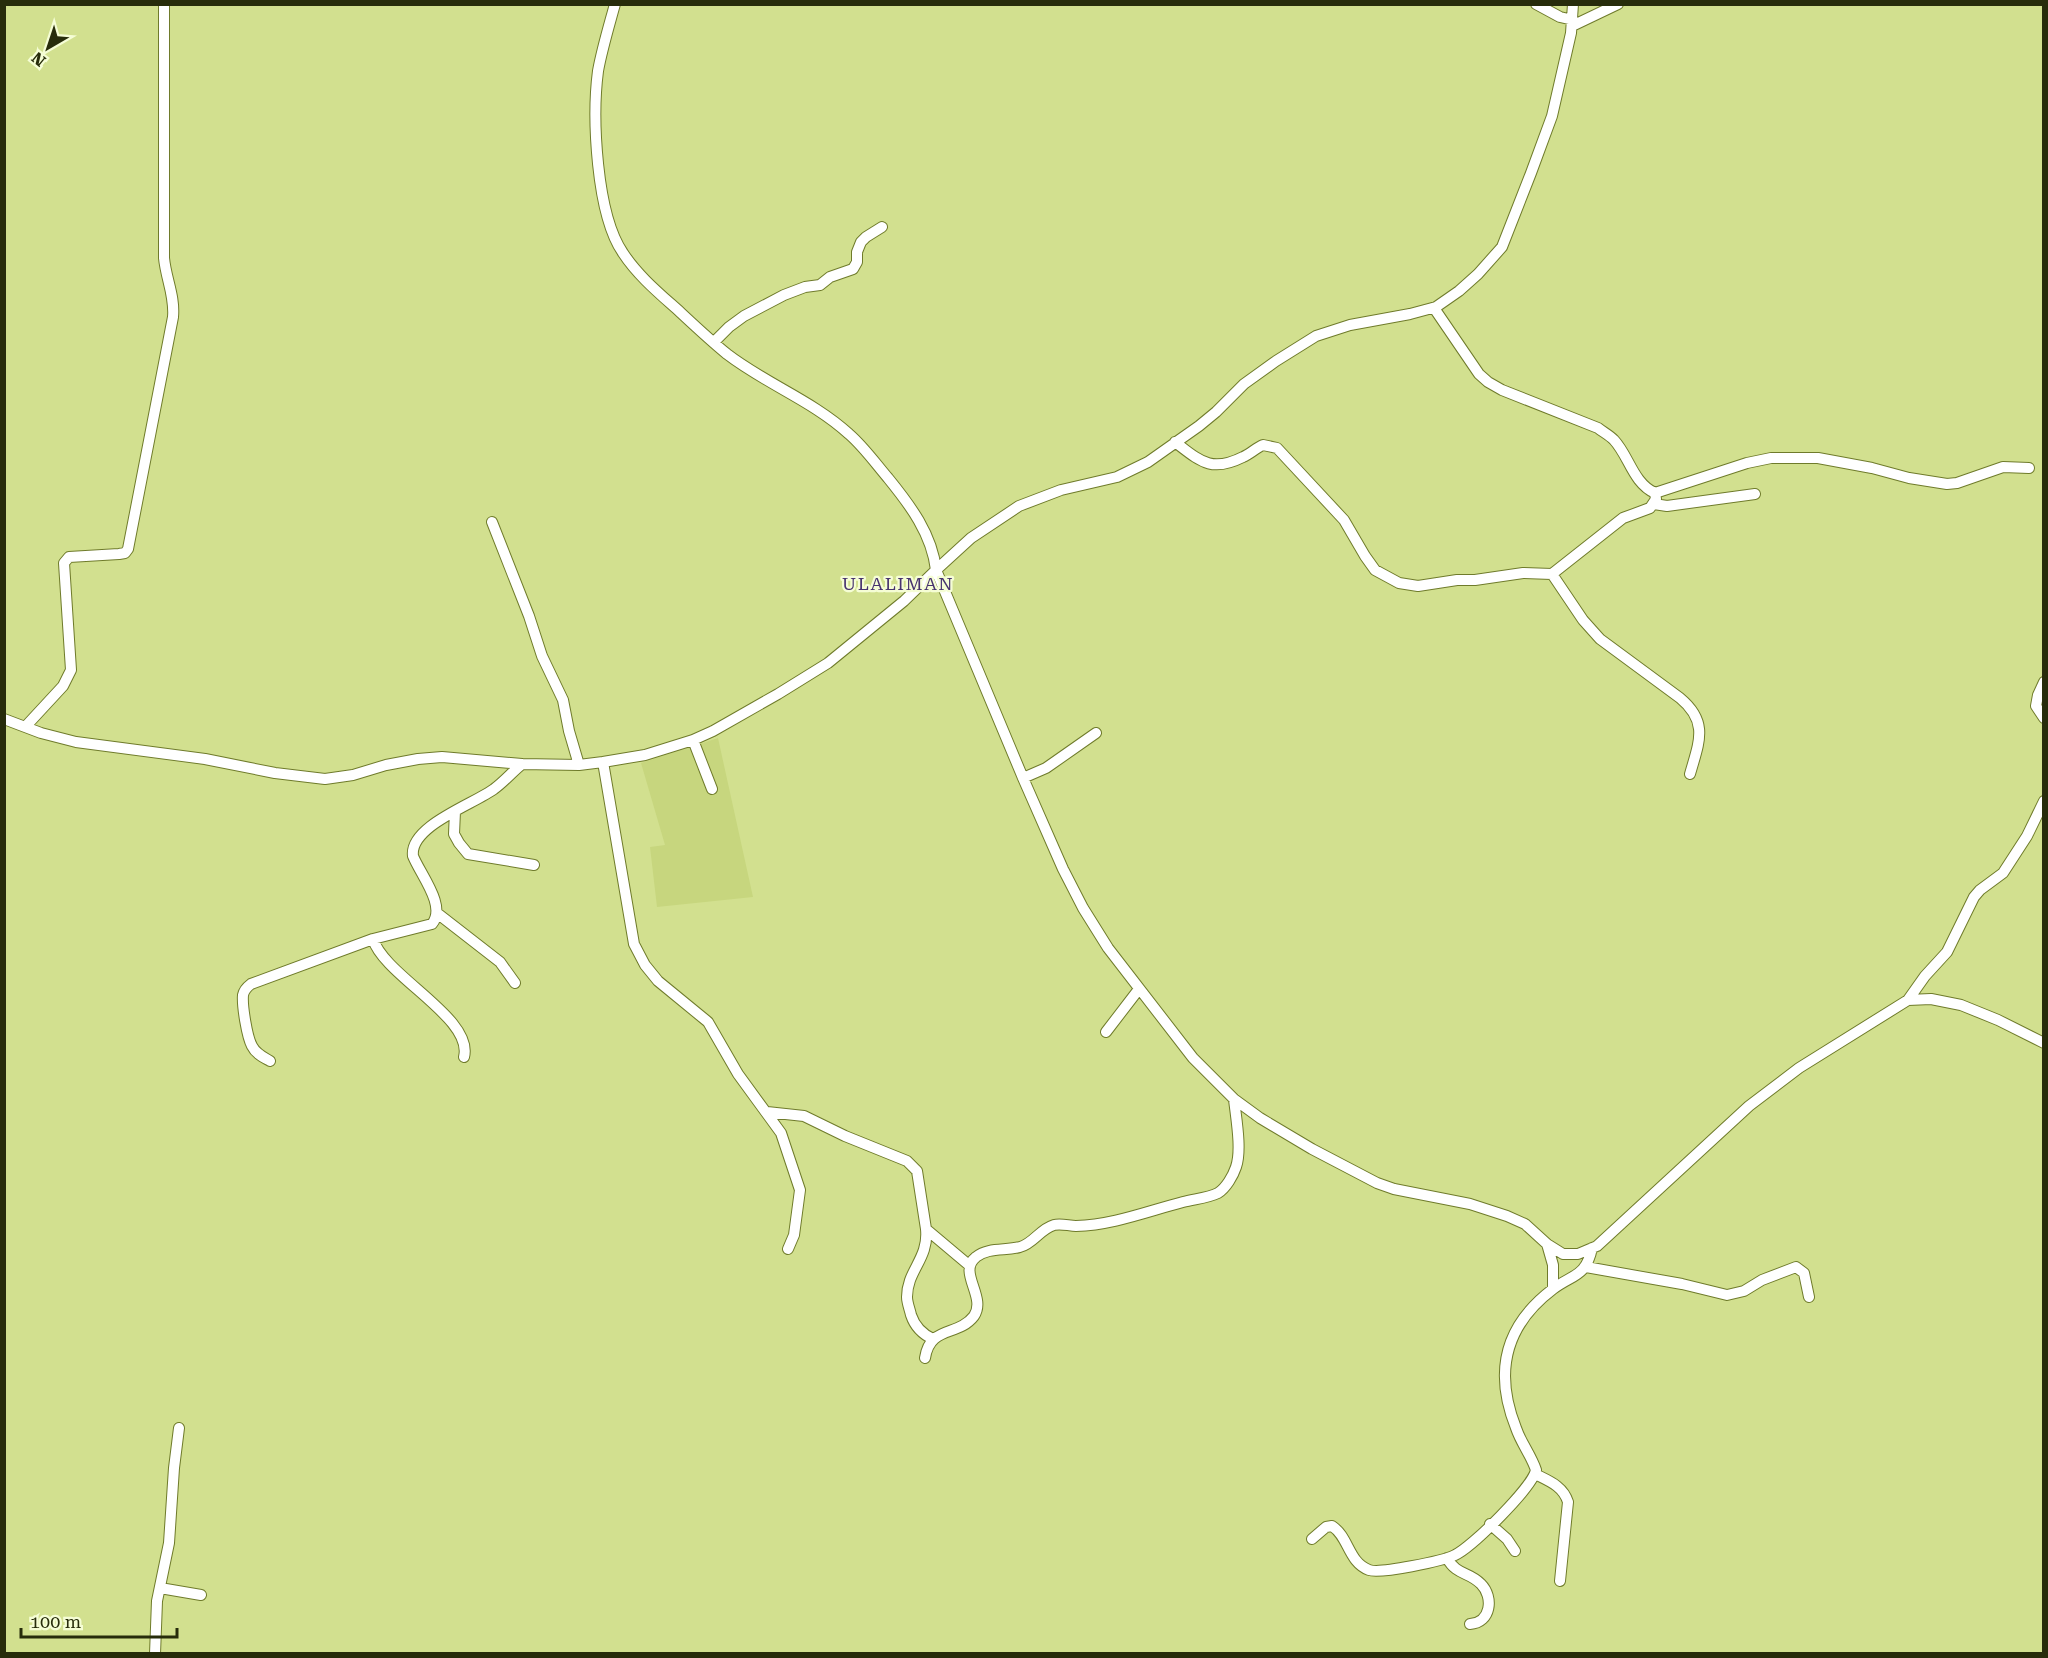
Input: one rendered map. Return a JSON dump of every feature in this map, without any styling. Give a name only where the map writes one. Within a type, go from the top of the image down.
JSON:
[{"type":"street","points":[[26,726],[63,686],[71,670],[64,563],[69,557],[119,554],[125,553],[128,549],[173,317],[175,304],[173,292],[167,280],[164,258],[164,4]]},
{"type":"street","points":[[615,4],[596,88],[599,166],[604,207],[613,236],[622,252],[637,271],[735,359],[806,403],[851,435],[910,506],[933,548],[936,570],[1063,870],[1083,908],[1108,948],[1193,1058],[1234,1099],[1287,1134],[1377,1183],[1394,1189],[1470,1204],[1507,1216],[1525,1224],[1547,1244],[1563,1254],[1571,1255],[1592,1248],[1601,1243],[1749,1106],[1799,1068],[1908,1000],[1925,976],[1947,952],[1974,897],[1980,890],[1997,879],[2012,861],[2043,801]]},
{"type":"street","points":[[1536,4],[1573,23],[1618,4]]},
{"type":"street","points":[[4,719],[76,742],[205,759],[275,773],[325,779],[353,775],[386,765],[442,757],[522,764],[579,765],[645,755],[693,740],[739,718],[828,663],[904,601],[972,538],[1019,506],[1061,490],[1117,477],[1148,462],[1216,412],[1244,384],[1275,361],[1316,336],[1350,325],[1434,308],[1478,274],[1502,248],[1551,116],[1573,23],[1573,4]]},
{"type":"street","points":[[714,342],[744,316],[784,296],[805,287],[820,285],[830,277],[853,269],[857,262],[857,252],[861,242],[882,227]]},
{"type":"street","points":[[1434,308],[1479,374],[1488,382],[1605,433],[1618,445],[1640,481],[1662,507],[1755,494]]},
{"type":"street","points":[[1175,442],[1199,460],[1210,465],[1239,459],[1263,445],[1277,448],[1344,520],[1375,570],[1399,583],[1418,586],[1523,573],[1552,574],[1623,518],[1642,512],[1654,499],[1747,463],[1771,458],[1818,458],[1947,484],[1957,483],[2003,467],[2029,468]]},
{"type":"street","points":[[492,522],[542,656],[563,700],[579,765]]},
{"type":"street","points":[[1552,574],[1583,621],[1595,634],[1680,698],[1697,715],[1699,740],[1690,774]]},
{"type":"street","points":[[2043,682],[2036,706],[2043,718]]},
{"type":"street","points":[[1023,778],[1053,763],[1096,733]]},
{"type":"street","points":[[693,740],[712,789]]},
{"type":"street","points":[[603,762],[634,944],[658,981],[703,1016],[738,1074],[781,1133],[800,1190],[794,1235],[788,1249]]},
{"type":"street","points":[[270,1060],[257,1053],[250,1040],[243,1002],[243,993],[246,988],[304,963],[373,939],[432,924],[437,914],[432,890],[416,861],[413,850],[420,836],[454,811],[494,789],[522,764]]},
{"type":"street","points":[[454,811],[454,834],[468,854],[534,865]]},
{"type":"street","points":[[437,914],[500,962],[515,983]]},
{"type":"street","points":[[373,939],[380,954],[429,999],[456,1028],[465,1046],[464,1057]]},
{"type":"street","points":[[1106,1032],[1139,989]]},
{"type":"street","points":[[1908,1000],[1931,999],[1961,1005],[1998,1020],[2043,1043]]},
{"type":"street","points":[[970,1266],[975,1257],[980,1254],[1021,1247],[1053,1225],[1076,1226],[1126,1218],[1219,1192],[1231,1178],[1237,1164],[1234,1099]]},
{"type":"street","points":[[767,1112],[804,1116],[845,1136],[907,1161],[917,1171],[926,1230],[925,1253],[913,1274],[907,1297],[913,1321],[918,1329],[933,1339]]},
{"type":"street","points":[[925,1358],[926,1349],[933,1339],[939,1334],[968,1322],[978,1308],[970,1266],[926,1230]]},
{"type":"street","points":[[1547,1244],[1553,1265],[1553,1289]]},
{"type":"street","points":[[1312,1539],[1327,1526],[1334,1527],[1345,1540],[1357,1562],[1373,1571],[1386,1571],[1447,1558],[1462,1551],[1527,1488],[1535,1474],[1534,1464],[1516,1429],[1504,1388],[1504,1371],[1511,1340],[1521,1320],[1553,1289],[1586,1267],[1592,1248]]},
{"type":"street","points":[[1586,1267],[1682,1284],[1726,1295],[1744,1291],[1762,1280],[1796,1267],[1804,1273],[1809,1297]]},
{"type":"street","points":[[155,1653],[156,1622],[169,1543],[179,1428]]},
{"type":"street","points":[[1535,1474],[1561,1488],[1568,1502],[1560,1581]]},
{"type":"street","points":[[1490,1524],[1515,1551]]},
{"type":"street","points":[[1447,1558],[1454,1570],[1479,1581],[1486,1590],[1489,1605],[1486,1617],[1480,1622],[1470,1624]]},
{"type":"street","points":[[160,1588],[201,1594]]},
{"type":"shaded area","points":[[718,738],[753,897],[657,907],[650,847],[665,845],[641,763]]},
{"type":"district","name":"ULALIMAN","points":[[898,583]]}]
